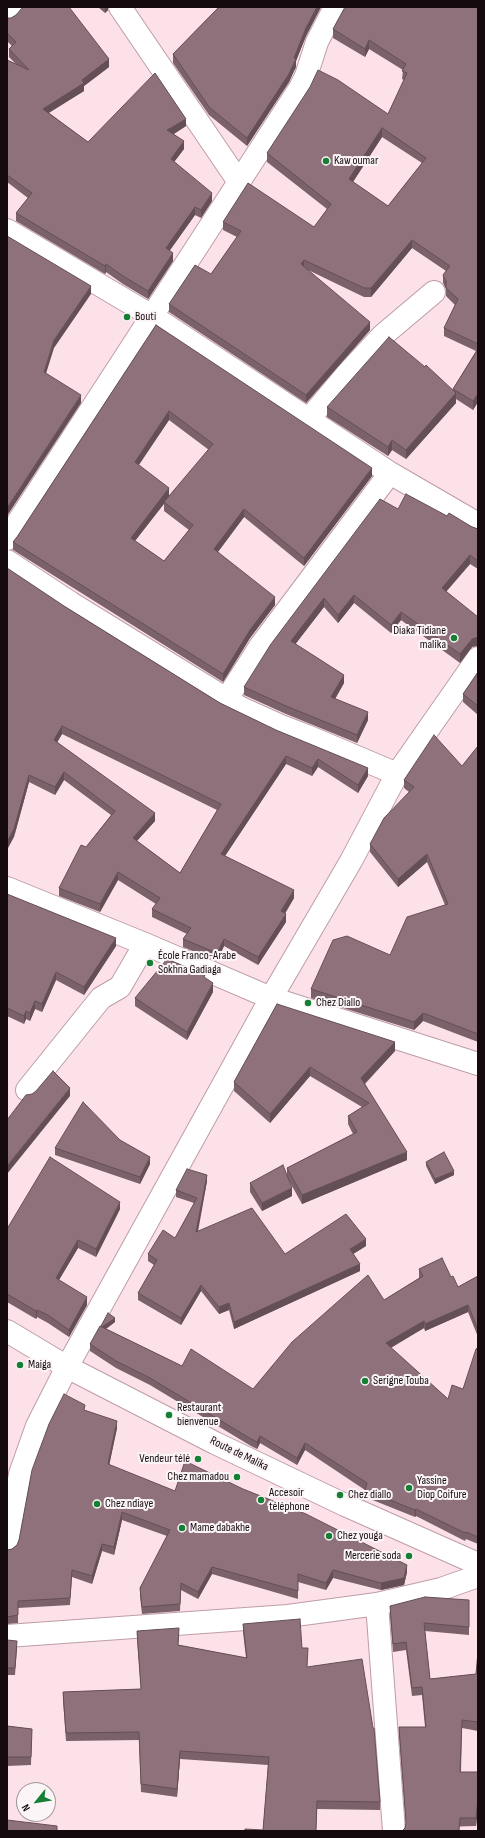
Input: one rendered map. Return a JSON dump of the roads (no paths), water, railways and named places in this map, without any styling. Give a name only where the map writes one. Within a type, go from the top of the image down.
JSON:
[{"type":"street","points":[[7,14],[14,7]]},
{"type":"street","points":[[120,7],[239,182]]},
{"type":"street","points":[[7,539],[300,88],[306,76],[317,42],[334,7]]},
{"type":"street","points":[[7,230],[152,316],[390,473],[478,524]]},
{"type":"street","points":[[309,420],[346,374],[382,336],[434,292]]},
{"type":"street","points":[[226,700],[261,645],[390,473]]},
{"type":"street","points":[[7,561],[226,700],[280,726],[397,774]]},
{"type":"street","points":[[7,1545],[20,1474],[36,1426],[67,1367],[271,998],[351,861],[397,774],[478,658]]},
{"type":"street","points":[[7,888],[145,944],[271,998],[478,1064]]},
{"type":"street","points":[[27,1090],[101,998],[120,987],[145,944]]},
{"type":"street","name":"Route de Malika","points":[[7,1331],[67,1367],[215,1443],[345,1505],[478,1564]]},
{"type":"street","points":[[7,1636],[288,1616],[377,1604],[441,1589],[478,1576]]},
{"type":"street","points":[[377,1604],[394,1831]]},
{"type":"place","name":"Kaw oumar","points":[[326,161]]},
{"type":"place","name":"Bouti","points":[[127,317]]},
{"type":"place","name":"Diaka Tidiane malika","points":[[454,638]]},
{"type":"place","name":"École Franco-Arabe Sokhna Gadiaga","points":[[150,963]]},
{"type":"place","name":"Chez Diallo","points":[[308,1003]]},
{"type":"place","name":"Maiga","points":[[20,1365]]},
{"type":"place","name":"Serigne Touba","points":[[365,1381]]},
{"type":"place","name":"Restaurant bienvenue","points":[[169,1415]]},
{"type":"place","name":"Vendeur télé","points":[[198,1459]]},
{"type":"place","name":"Chez mamadou","points":[[237,1477]]},
{"type":"place","name":"Yassine Diop Coifure","points":[[409,1488]]},
{"type":"place","name":"Chez diallo","points":[[340,1495]]},
{"type":"place","name":"Accesoir téléphone","points":[[261,1500]]},
{"type":"place","name":"Chez ndiaye","points":[[97,1504]]},
{"type":"place","name":"Mame dabakhe","points":[[182,1528]]},
{"type":"place","name":"Chez youga","points":[[329,1536]]},
{"type":"place","name":"Mercerie soda","points":[[409,1556]]}]
